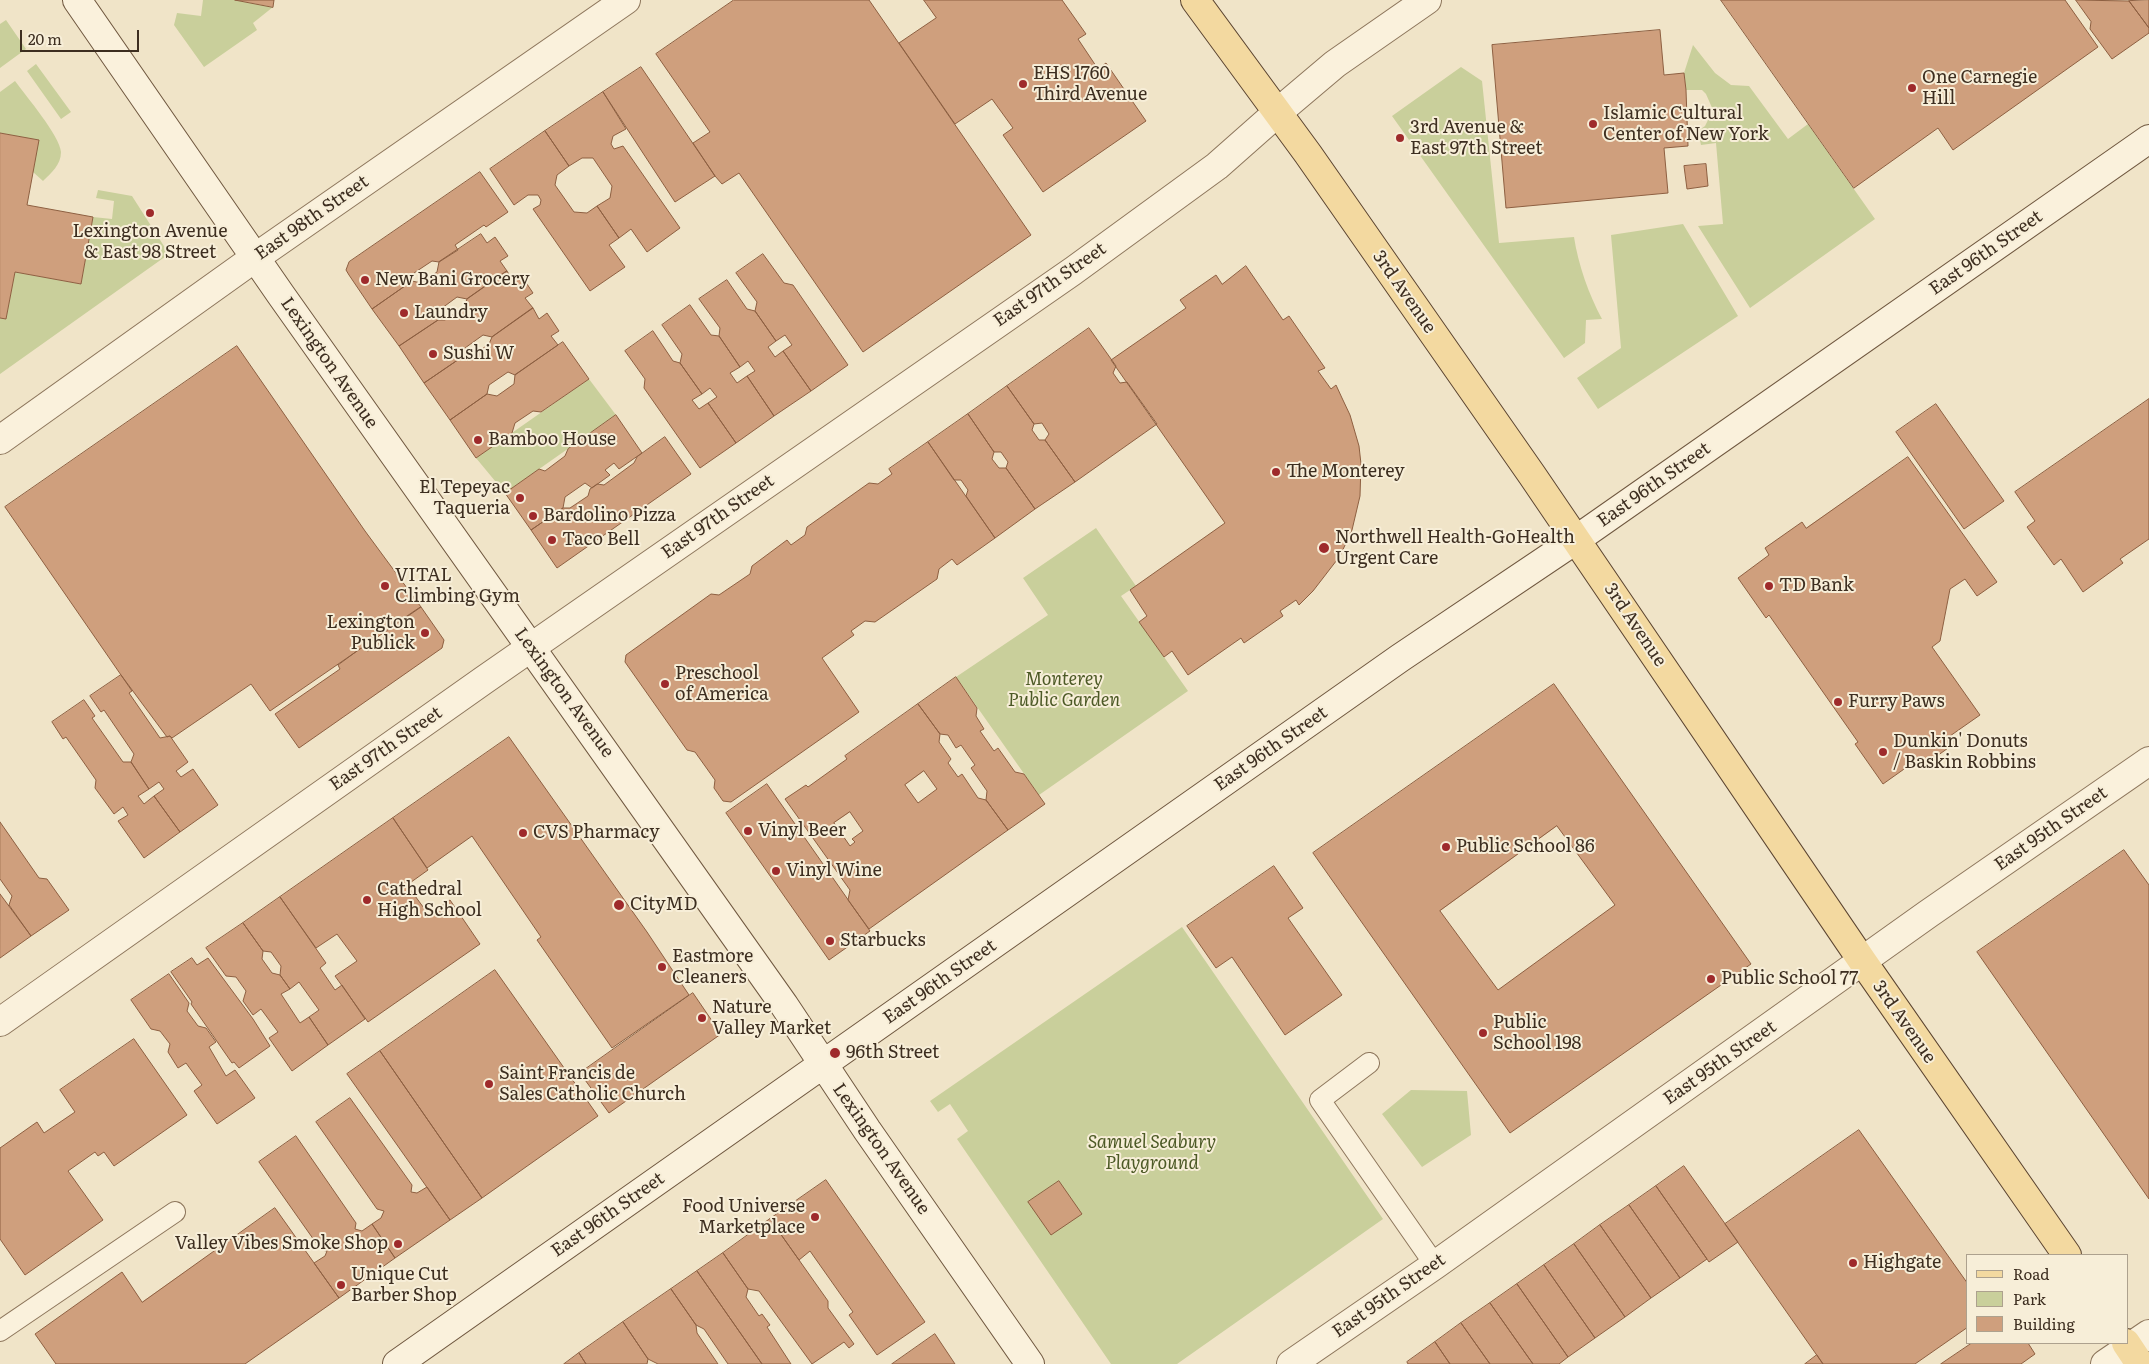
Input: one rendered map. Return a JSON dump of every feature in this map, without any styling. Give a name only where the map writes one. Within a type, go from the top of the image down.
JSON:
[{"type":"main road","name":"Lexington Avenue","points":[[76,0],[784,1005],[1030,1364]]},
{"type":"main road","name":"East 98th Street","points":[[0,440],[256,257],[626,0]]},
{"type":"main road","name":"3rd Avenue","points":[[1195,0],[1277,113],[1577,539],[1862,962],[2066,1254]]},
{"type":"main road","name":"East 97th Street","points":[[0,1022],[532,647],[1073,271],[1217,166],[1335,64],[1427,0]]},
{"type":"main road","name":"East 96th Street","points":[[397,1364],[1400,658],[1577,539],[2149,140]]},
{"type":"main road","name":"East 95th Street","points":[[1291,1364],[1435,1265],[1928,914],[2149,761]]},
{"type":"main road","points":[[2105,1364],[2136,1347]]},
{"type":"lane","points":[[1369,1063],[1320,1100],[1435,1265]]},
{"type":"lane","points":[[0,1331],[175,1212]]},
{"type":"green space","points":[[203,0],[235,0],[273,7],[253,23],[257,30],[204,67],[174,25],[177,13],[201,16]]},
{"type":"green space","points":[[6,20],[26,49],[0,68],[0,24]]},
{"type":"green space","points":[[1693,45],[1715,73],[1731,85],[1749,86],[1788,139],[1808,124],[1875,219],[1750,308],[1698,226],[1723,224],[1716,143],[1701,145],[1698,131],[1705,126],[1713,110],[1706,94],[1702,90],[1686,90],[1684,73]]},
{"type":"green space","points":[[36,64],[71,112],[61,119],[27,71]]},
{"type":"green space","points":[[1461,67],[1482,81],[1499,243],[1574,237],[1585,279],[1602,319],[1586,320],[1585,343],[1564,358],[1392,116]]},
{"type":"green space","points":[[15,81],[49,126],[61,152],[61,157],[55,168],[43,181],[33,172],[38,140],[0,133],[0,92]]},
{"type":"green space","points":[[98,190],[132,196],[169,254],[0,374],[0,318],[6,319],[15,272],[81,284],[93,217],[112,219],[114,201],[96,198]]},
{"type":"green space","points":[[1683,224],[1738,316],[1598,409],[1577,378],[1621,348],[1611,235]]},
{"type":"green space","points":[[589,379],[616,415],[505,493],[476,458]]},
{"type":"green space","name":"Monterey Public Garden","points":[[1096,528],[1136,586],[1121,596],[1188,691],[1039,795],[956,677],[1048,615],[1023,578]]},
{"type":"green space","name":"Samuel Seabury Playground","points":[[1182,927],[1383,1219],[1177,1364],[1111,1364],[957,1139],[968,1131],[950,1104],[938,1112],[930,1101]]},
{"type":"green space","points":[[1411,1090],[1467,1091],[1471,1135],[1422,1167],[1382,1114]]},
{"type":"building","points":[[235,0],[274,0],[273,7]]},
{"type":"building","points":[[734,0],[869,0],[1031,235],[863,352],[739,173],[722,184],[715,176],[693,143],[710,132],[656,54]]},
{"type":"building","name":"EHS 1760 Third Avenue","points":[[924,0],[1062,0],[1086,34],[1078,39],[1098,69],[1106,63],[1146,121],[1043,192],[1003,135],[1013,128],[992,99],[955,124],[899,43],[936,18]]},
{"type":"building","name":"One Carnegie Hill","points":[[1721,0],[2065,0],[2098,47],[1953,150],[1938,128],[1854,188]]},
{"type":"building","points":[[2076,0],[2129,1],[2149,28],[2149,33],[2112,59],[2090,29],[2091,22]]},
{"type":"building","points":[[2149,0],[2149,28],[2129,1]]},
{"type":"building","name":"Islamic Cultural Center of New York","points":[[1660,30],[1664,75],[1684,73],[1686,90],[1688,146],[1664,148],[1668,193],[1506,208],[1492,45]]},
{"type":"building","points":[[641,67],[715,176],[675,202],[603,92]]},
{"type":"building","points":[[603,92],[626,129],[613,136],[611,144],[614,149],[623,146],[680,228],[647,252],[631,229],[619,238],[597,206],[610,198],[612,186],[593,158],[582,158],[569,166],[545,131]]},
{"type":"building","points":[[545,131],[569,166],[557,175],[555,185],[574,212],[587,213],[597,206],[619,238],[609,245],[625,267],[590,291],[533,209],[540,205],[541,200],[538,195],[528,195],[514,205],[490,169]]},
{"type":"building","points":[[0,133],[39,140],[27,205],[93,217],[81,284],[15,272],[6,319],[0,318]]},
{"type":"building","points":[[1706,164],[1708,186],[1687,189],[1684,166]]},
{"type":"building","points":[[480,172],[508,212],[486,227],[484,225],[455,245],[458,250],[439,262],[432,261],[414,273],[412,281],[372,309],[346,270],[349,262]]},
{"type":"building","points":[[481,234],[487,243],[495,237],[508,256],[500,261],[507,271],[467,299],[457,297],[438,311],[438,320],[399,346],[372,309],[412,281],[421,283],[437,272],[439,262]]},
{"type":"building","points":[[763,254],[784,283],[793,285],[848,365],[811,391],[783,351],[792,345],[785,335],[776,341],[755,311],[757,302],[736,273]]},
{"type":"building","name":"The Monterey","points":[[1246,266],[1283,320],[1289,316],[1325,368],[1318,371],[1331,389],[1336,385],[1350,415],[1359,446],[1361,464],[1360,496],[1352,530],[1340,556],[1313,591],[1299,605],[1296,600],[1280,611],[1283,616],[1244,643],[1241,638],[1188,675],[1172,651],[1164,657],[1139,622],[1147,616],[1130,590],[1225,523],[1111,360],[1186,308],[1180,300],[1216,275],[1222,284]]},
{"type":"building","points":[[507,271],[513,281],[521,275],[533,293],[525,298],[533,308],[492,337],[483,335],[465,348],[465,355],[424,383],[399,346],[438,320],[445,320],[464,307],[467,299]]},
{"type":"building","points":[[727,280],[747,309],[755,311],[776,341],[768,347],[775,357],[783,351],[811,391],[774,416],[747,376],[755,371],[748,361],[740,367],[719,336],[720,328],[699,299]]},
{"type":"building","points":[[690,305],[711,335],[719,336],[740,367],[730,373],[737,383],[747,376],[774,416],[736,443],[708,403],[717,397],[710,388],[702,394],[680,363],[682,354],[662,325]]},
{"type":"building","points":[[533,308],[539,319],[547,313],[559,331],[551,336],[558,345],[515,375],[508,372],[489,385],[487,394],[450,420],[424,383],[465,355],[471,357],[489,344],[492,337]]},
{"type":"building","points":[[1089,328],[1116,366],[1113,373],[1120,383],[1127,382],[1157,424],[1075,482],[1045,440],[1049,434],[1042,423],[1034,424],[1007,386]]},
{"type":"building","points":[[653,331],[673,361],[680,363],[702,394],[692,400],[699,409],[708,403],[736,443],[700,468],[644,388],[645,379],[625,351]]},
{"type":"building","points":[[563,342],[589,379],[541,412],[533,411],[515,423],[512,433],[476,458],[450,420],[487,394],[497,396],[514,384],[515,375]]},
{"type":"building","points":[[237,346],[365,531],[421,607],[270,711],[251,684],[172,738],[170,736],[167,737],[121,675],[5,507]]},
{"type":"building","points":[[1007,386],[1034,424],[1032,430],[1039,440],[1045,440],[1075,482],[1035,509],[1006,468],[1008,462],[1001,452],[994,452],[968,414]]},
{"type":"building","points":[[2149,399],[2149,539],[2120,559],[2123,563],[2083,592],[2061,559],[2054,565],[2027,527],[2035,521],[2015,492]]},
{"type":"building","points":[[1936,404],[2004,501],[1964,529],[1896,432]]},
{"type":"building","points":[[968,414],[994,452],[992,459],[999,468],[1006,468],[1035,509],[995,538],[966,496],[968,490],[961,480],[954,480],[928,442]]},
{"type":"building","points":[[616,415],[642,453],[619,469],[614,463],[605,470],[610,475],[592,488],[585,483],[565,497],[563,508],[531,530],[505,493],[539,469],[545,471],[565,456],[568,449]]},
{"type":"building","points":[[665,437],[691,474],[557,568],[531,530],[563,508],[570,508],[588,496],[590,489],[597,484],[604,485],[634,463],[637,457]]},
{"type":"building","points":[[928,442],[995,538],[957,565],[952,559],[939,569],[937,579],[875,622],[865,621],[851,631],[854,635],[822,658],[859,712],[731,802],[723,801],[714,788],[715,780],[695,752],[687,750],[625,662],[626,655],[711,594],[719,595],[750,574],[752,566],[787,540],[791,545],[805,535],[807,527],[869,483],[878,484],[892,474],[889,469]]},
{"type":"building","points":[[1908,457],[1997,582],[1977,596],[1965,579],[1950,589],[1940,641],[1932,647],[1980,715],[1950,736],[1955,743],[1919,769],[1914,762],[1883,784],[1855,744],[1858,742],[1769,615],[1766,618],[1738,578],[1769,555],[1765,548],[1802,522],[1806,528]]},
{"type":"building","points":[[421,607],[444,640],[442,648],[299,748],[275,714],[340,669],[338,665],[361,648],[368,651],[384,639],[384,632]]},
{"type":"building","points":[[121,675],[132,691],[129,693],[160,738],[170,736],[188,762],[176,771],[181,777],[193,769],[218,805],[180,832],[154,796],[164,789],[159,782],[149,789],[131,762],[134,754],[104,710],[101,712],[90,696]]},
{"type":"building","points":[[956,677],[977,708],[976,716],[984,729],[980,731],[994,751],[998,748],[1015,772],[1024,774],[1045,804],[1008,830],[986,800],[987,791],[971,768],[975,765],[961,745],[956,748],[948,735],[940,734],[918,704]]},
{"type":"building","points":[[1554,684],[1751,964],[1510,1133],[1313,853]],"holes":[[[1557,826],[1615,905],[1498,990],[1440,911]]]},
{"type":"building","points":[[84,700],[95,716],[92,718],[123,762],[131,762],[149,789],[138,796],[144,804],[154,796],[180,832],[144,858],[118,821],[128,815],[123,807],[114,814],[95,788],[96,780],[66,737],[63,739],[52,722]]},
{"type":"building","points":[[918,704],[940,734],[939,742],[951,759],[948,763],[958,777],[962,774],[978,798],[986,800],[1008,830],[869,929],[848,900],[850,890],[785,799],[806,785],[808,787],[847,759],[845,756]],"holes":[[[924,771],[937,789],[918,803],[905,785]],[[850,812],[863,831],[852,839],[855,842],[850,846],[834,823]]]},
{"type":"building","points":[[509,737],[647,932],[689,995],[612,1048],[537,940],[541,937],[472,836],[427,868],[393,818]]},
{"type":"building","points":[[767,784],[870,931],[829,960],[726,813]]},
{"type":"building","points":[[393,818],[428,870],[407,885],[429,915],[450,900],[480,944],[368,1022],[335,976],[357,961],[337,934],[316,948],[280,897]]},
{"type":"building","points":[[0,822],[39,878],[47,879],[69,910],[31,936],[9,905],[12,896],[0,879]]},
{"type":"building","points":[[2124,850],[2149,885],[2149,1199],[1977,952]]},
{"type":"building","points":[[1274,866],[1303,908],[1288,918],[1342,995],[1285,1035],[1232,957],[1216,968],[1187,926]]},
{"type":"building","points":[[0,894],[31,936],[0,958]]},
{"type":"building","points":[[280,897],[326,963],[320,968],[335,990],[342,985],[365,1019],[328,1045],[309,1017],[319,1010],[299,982],[290,989],[280,975],[281,966],[271,952],[263,951],[243,923]]},
{"type":"building","points":[[243,923],[263,951],[262,959],[272,973],[280,975],[290,989],[281,994],[300,1023],[309,1017],[328,1045],[292,1071],[269,1038],[278,1032],[261,1009],[253,1015],[243,1001],[246,991],[236,977],[226,976],[206,948]]},
{"type":"building","points":[[192,958],[197,965],[208,958],[253,1019],[270,1046],[239,1068],[234,1062],[232,1063],[171,972]]},
{"type":"building","name":"Saint Francis de Sales Catholic Church","points":[[495,970],[598,1116],[482,1198],[380,1051]]},
{"type":"building","points":[[169,974],[189,1003],[187,1011],[198,1026],[206,1028],[216,1042],[209,1047],[226,1076],[235,1070],[255,1098],[217,1124],[194,1091],[202,1085],[186,1063],[178,1068],[168,1052],[170,1044],[160,1031],[151,1029],[131,1000]]},
{"type":"building","points":[[693,993],[721,1034],[609,1113],[580,1073]]},
{"type":"building","points":[[134,1039],[187,1115],[114,1166],[104,1152],[98,1156],[95,1152],[68,1171],[103,1220],[25,1275],[0,1239],[0,1148],[37,1122],[44,1133],[75,1112],[60,1090]]},
{"type":"building","points":[[380,1051],[482,1198],[450,1220],[347,1074]]},
{"type":"building","points":[[350,1098],[412,1185],[411,1192],[417,1193],[427,1187],[450,1220],[395,1258],[372,1224],[381,1218],[384,1211],[377,1209],[316,1122]]},
{"type":"building","name":"Highgate","points":[[1859,1130],[1966,1281],[1966,1328],[1915,1364],[1823,1364],[1725,1224]]},
{"type":"building","points":[[296,1136],[356,1223],[355,1229],[362,1231],[372,1224],[395,1258],[339,1298],[314,1263],[325,1256],[327,1251],[321,1250],[259,1162]]},
{"type":"building","points":[[1684,1166],[1738,1242],[1709,1262],[1656,1186]]},
{"type":"building","points":[[826,1180],[925,1322],[877,1355],[849,1315],[853,1312],[810,1251],[799,1260],[770,1219]]},
{"type":"building","points":[[1059,1181],[1082,1214],[1051,1235],[1028,1202]]},
{"type":"building","points":[[1656,1186],[1707,1259],[1680,1278],[1629,1205]]},
{"type":"building","points":[[1629,1205],[1680,1278],[1651,1298],[1600,1225]]},
{"type":"building","points":[[275,1208],[339,1298],[245,1364],[56,1364],[35,1334],[122,1272],[142,1302]]},
{"type":"building","points":[[770,1219],[828,1301],[828,1308],[854,1344],[849,1348],[844,1342],[812,1364],[759,1291],[748,1289],[723,1253]]},
{"type":"building","points":[[1600,1225],[1651,1298],[1625,1317],[1574,1244]]},
{"type":"building","points":[[1574,1244],[1625,1317],[1595,1338],[1544,1265]]},
{"type":"building","points":[[723,1253],[748,1289],[746,1297],[759,1316],[762,1314],[770,1325],[767,1327],[791,1364],[762,1364],[697,1271]]},
{"type":"building","points":[[1544,1265],[1595,1338],[1568,1357],[1517,1284]]},
{"type":"building","points":[[697,1271],[762,1364],[728,1364],[704,1329],[696,1325],[671,1289]]},
{"type":"building","points":[[1517,1284],[1568,1357],[1559,1364],[1533,1364],[1490,1303]]},
{"type":"building","points":[[671,1289],[696,1325],[697,1333],[718,1364],[658,1364],[648,1359],[623,1322]]},
{"type":"building","points":[[1490,1303],[1533,1364],[1490,1364],[1461,1323]]},
{"type":"building","points":[[623,1322],[648,1359],[647,1364],[586,1364],[579,1353]]},
{"type":"building","points":[[1461,1323],[1490,1364],[1450,1364],[1435,1342]]},
{"type":"building","points":[[935,1334],[955,1364],[892,1364]]},
{"type":"building","points":[[1435,1342],[1450,1364],[1408,1364],[1407,1362]]},
{"type":"building","points":[[1971,1344],[2029,1344],[2035,1354],[2021,1364],[1941,1364]]},
{"type":"building","points":[[579,1353],[586,1364],[564,1364]]},
{"type":"building","points":[[1817,1355],[1823,1364],[1805,1364]]},
{"type":"place","name":"EHS 1760 Third Avenue","points":[[1023,84]]},
{"type":"place","name":"One Carnegie Hill","points":[[1912,88]]},
{"type":"place","name":"Islamic Cultural Center of New York","points":[[1593,124]]},
{"type":"place","name":"3rd Avenue & East 97th Street","points":[[1400,138]]},
{"type":"place","name":"Lexington Avenue & East 98 Street","points":[[150,213]]},
{"type":"place","name":"New Bani Grocery","points":[[365,280]]},
{"type":"place","name":"Laundry","points":[[404,313]]},
{"type":"place","name":"Sushi W","points":[[433,354]]},
{"type":"place","name":"Bamboo House","points":[[478,440]]},
{"type":"place","name":"The Monterey","points":[[1276,472]]},
{"type":"place","name":"El Tepeyac Taqueria","points":[[520,498]]},
{"type":"place","name":"Bardolino Pizza","points":[[533,516]]},
{"type":"place","name":"Taco Bell","points":[[552,540]]},
{"type":"place","name":"Northwell Health-GoHealth Urgent Care","points":[[1324,548]]},
{"type":"place","name":"VITAL Climbing Gym","points":[[385,586]]},
{"type":"place","name":"TD Bank","points":[[1769,586]]},
{"type":"place","name":"Lexington Publick","points":[[425,633]]},
{"type":"place","name":"Preschool of America","points":[[665,684]]},
{"type":"place","name":"Furry Paws","points":[[1838,702]]},
{"type":"place","name":"Dunkin' Donuts / Baskin Robbins","points":[[1883,752]]},
{"type":"place","name":"Vinyl Beer","points":[[748,831]]},
{"type":"place","name":"CVS Pharmacy","points":[[523,833]]},
{"type":"place","name":"Public School 86","points":[[1446,847]]},
{"type":"place","name":"Vinyl Wine","points":[[776,871]]},
{"type":"place","name":"Cathedral High School","points":[[367,900]]},
{"type":"place","name":"CityMD","points":[[619,905]]},
{"type":"place","name":"Starbucks","points":[[830,941]]},
{"type":"place","name":"Eastmore Cleaners","points":[[662,967]]},
{"type":"place","name":"Public School 77","points":[[1711,979]]},
{"type":"place","name":"Nature Valley Market","points":[[702,1018]]},
{"type":"place","name":"Public School 198","points":[[1483,1033]]},
{"type":"place","name":"96th Street","points":[[835,1053]]},
{"type":"place","name":"Saint Francis de Sales Catholic Church","points":[[489,1084]]},
{"type":"place","name":"Food Universe Marketplace","points":[[815,1217]]},
{"type":"place","name":"Valley Vibes Smoke Shop","points":[[398,1244]]},
{"type":"place","name":"Highgate","points":[[1853,1263]]},
{"type":"place","name":"Unique Cut Barber Shop","points":[[341,1285]]}]
